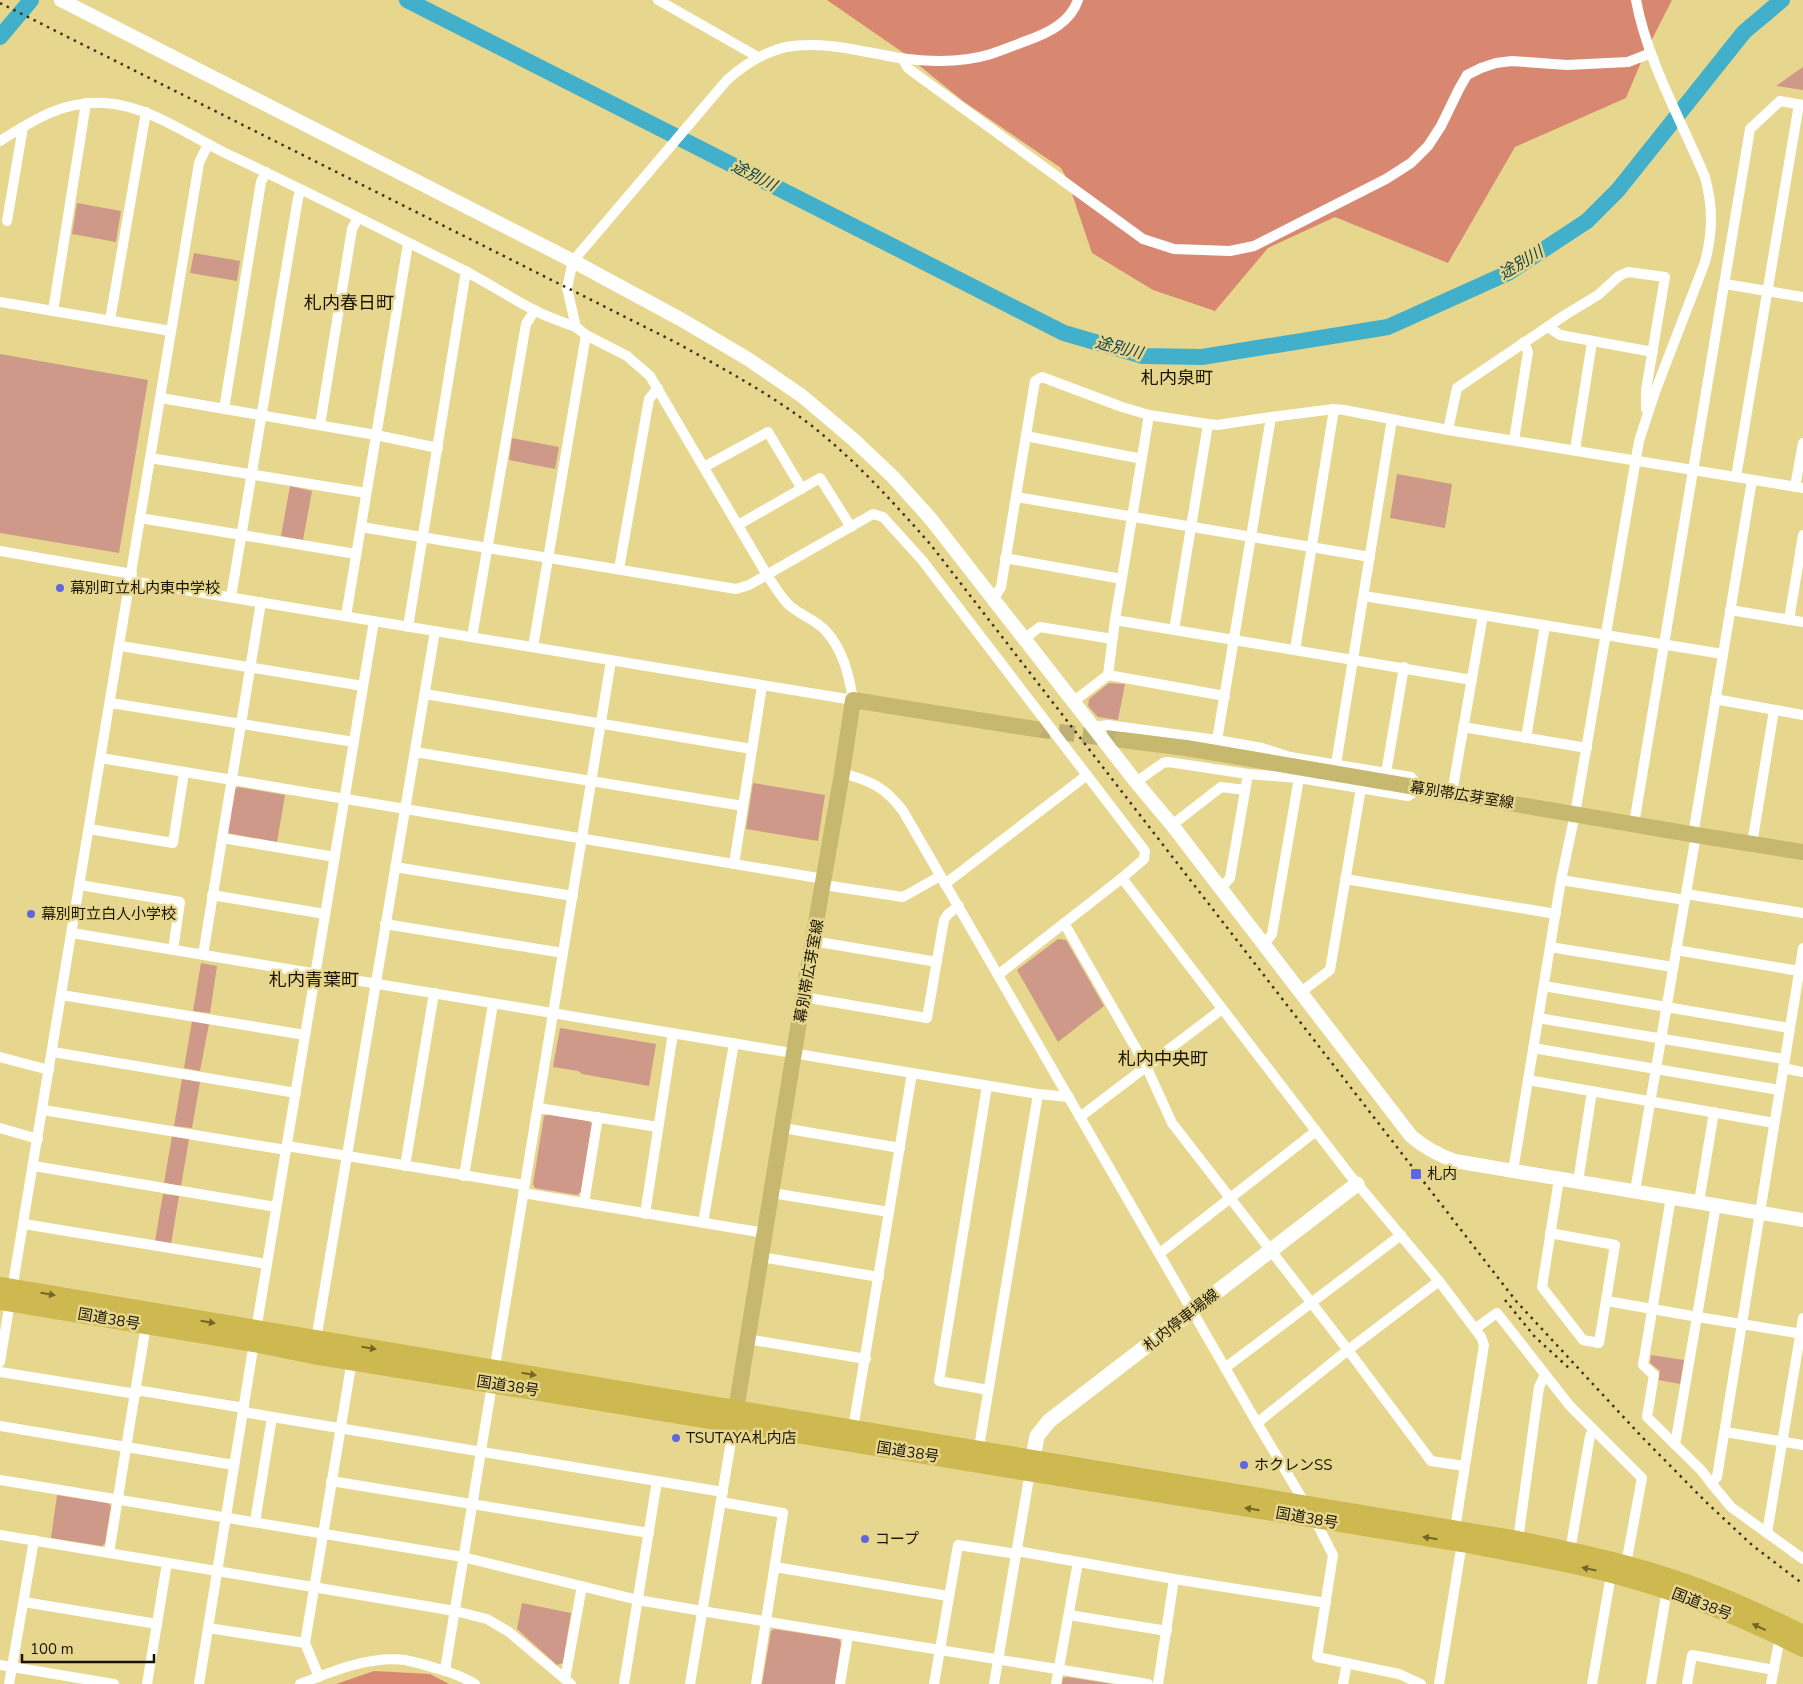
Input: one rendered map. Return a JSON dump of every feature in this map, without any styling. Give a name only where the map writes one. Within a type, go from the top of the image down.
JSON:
[{"type":"highway","name":"国道38号","points":[[6,1294],[255,1336],[314,1355],[493,1376]]},
{"type":"highway","name":"国道38号","points":[[6,1294],[146,1325],[316,1340],[493,1376],[1458,1536],[1617,1566],[1667,1590],[1709,1605],[1803,1648]]},
{"type":"highway","name":"国道38号","points":[[735,1417],[853,1428],[977,1457]]},
{"type":"highway","name":"国道38号","points":[[1458,1536],[1518,1540],[1570,1551],[1714,1593],[1803,1634]]},
{"type":"main road","points":[[853,700],[1035,729]]},
{"type":"main road","name":"幕別帯広芽室線","points":[[735,1417],[853,700]]},
{"type":"main road","name":"幕別帯広芽室線","points":[[1122,740],[1186,748],[1803,852]]},
{"type":"main road","name":"札内停車場線","points":[[1031,1466],[1037,1436],[1049,1421],[1357,1184]]},
{"type":"street","points":[[61,0],[573,261],[682,320],[748,359],[802,396],[854,440],[893,477],[930,518],[1136,782],[1172,825],[1411,1136],[1435,1154],[1455,1162],[1803,1220]]},
{"type":"street","points":[[658,0],[758,57]]},
{"type":"street","points":[[576,328],[567,288],[573,261],[707,103],[739,69],[758,57],[786,47],[805,45],[830,46],[902,58],[946,61],[989,55],[1042,35],[1064,22],[1074,10],[1078,0]]},
{"type":"street","points":[[1513,1171],[1561,880],[1587,748],[1635,460],[1646,417],[1705,262],[1710,242],[1710,198],[1705,177],[1651,53],[1640,20],[1636,0]]},
{"type":"street","points":[[902,58],[908,68],[1143,239],[1174,250],[1205,252],[1230,251],[1254,246],[1386,179],[1411,163],[1428,146],[1441,126],[1458,89],[1467,75],[1480,68],[1496,62],[1512,61],[1567,65],[1628,62],[1651,53]]},
{"type":"street","points":[[1634,824],[1750,129],[1780,101],[1801,104],[1736,477]]},
{"type":"street","points":[[53,311],[86,103]]},
{"type":"street","points":[[0,140],[41,115],[68,106],[86,103],[123,105],[146,112],[466,272],[535,310],[576,328],[627,356],[650,376],[658,388],[767,575],[790,606],[823,628],[840,650],[853,700],[231,597],[0,551]]},
{"type":"street","points":[[110,320],[146,112]]},
{"type":"street","points":[[7,221],[22,127]]},
{"type":"street","points":[[0,1362],[6,1294],[24,1224],[121,646],[140,518],[199,164],[208,144]]},
{"type":"street","points":[[224,409],[261,182],[266,172]]},
{"type":"street","points":[[231,597],[298,198],[301,190]]},
{"type":"street","points":[[320,425],[352,229],[358,218]]},
{"type":"street","points":[[346,616],[408,244]]},
{"type":"street","points":[[408,627],[466,272]]},
{"type":"street","points":[[1448,430],[1457,388],[1524,342],[1598,296],[1618,276],[1628,272],[1665,277],[1646,390],[1646,417]]},
{"type":"street","points":[[1725,284],[1803,297]]},
{"type":"street","points":[[0,302],[171,331]]},
{"type":"street","points":[[472,637],[526,324],[535,310]]},
{"type":"street","points":[[1548,327],[1560,336],[1653,352]]},
{"type":"street","points":[[533,647],[586,335]]},
{"type":"street","points":[[1514,440],[1528,352],[1524,342]]},
{"type":"street","points":[[1574,450],[1592,342]]},
{"type":"street","points":[[994,598],[1001,587],[1035,381],[1042,377],[1149,415],[1208,424],[1217,425],[1271,416],[1334,409],[1448,430],[1799,488],[1803,443]]},
{"type":"street","points":[[619,569],[649,399],[658,388]]},
{"type":"street","points":[[161,398],[376,435],[438,448]]},
{"type":"street","points":[[1295,650],[1334,409]]},
{"type":"street","points":[[1074,701],[1108,675],[1112,639],[1149,415]]},
{"type":"street","points":[[1217,740],[1271,416]]},
{"type":"street","points":[[1336,764],[1392,419]]},
{"type":"street","points":[[1174,630],[1193,527],[1208,424]]},
{"type":"street","points":[[704,467],[768,432],[802,489]]},
{"type":"street","points":[[1026,436],[1142,459]]},
{"type":"street","points":[[150,458],[366,493]]},
{"type":"street","points":[[738,525],[820,478],[851,527]]},
{"type":"street","points":[[1635,1191],[1686,897],[1752,480]]},
{"type":"street","points":[[1016,497],[1370,557]]},
{"type":"street","points":[[361,527],[736,589],[749,585],[873,514],[883,517],[922,560],[1145,851],[1144,859],[1122,878],[998,975]]},
{"type":"street","points":[[140,518],[356,554]]},
{"type":"street","points":[[1789,620],[1803,535]]},
{"type":"street","points":[[1006,558],[1122,579]]},
{"type":"street","points":[[1364,596],[1723,654]]},
{"type":"street","points":[[203,955],[261,602]]},
{"type":"street","points":[[1730,610],[1803,622]]},
{"type":"street","points":[[1452,793],[1483,615]]},
{"type":"street","points":[[1115,620],[1404,667],[1472,680]]},
{"type":"street","points":[[199,1684],[276,1207],[374,621]]},
{"type":"street","points":[[1526,738],[1545,625]]},
{"type":"street","points":[[1024,638],[1040,627],[1112,639]]},
{"type":"street","points":[[316,1340],[435,631]]},
{"type":"street","points":[[121,646],[363,686]]},
{"type":"street","points":[[445,1670],[611,661]]},
{"type":"street","points":[[1386,773],[1404,667]]},
{"type":"street","points":[[1108,675],[1224,696]]},
{"type":"street","points":[[734,864],[762,686]]},
{"type":"street","points":[[425,694],[752,748]]},
{"type":"street","points":[[1716,699],[1803,715]]},
{"type":"street","points":[[111,702],[354,742]]},
{"type":"street","points":[[1752,844],[1774,710]]},
{"type":"street","points":[[1094,727],[1108,725],[1262,748],[1290,757],[1411,777],[1420,788],[1408,796],[1299,778],[1248,774],[1168,762],[1163,763],[1136,782]]},
{"type":"street","points":[[1464,727],[1587,748]]},
{"type":"street","points":[[415,752],[743,806]]},
{"type":"street","points":[[102,758],[734,864],[903,897],[943,880],[1087,775]]},
{"type":"street","points":[[90,829],[173,843],[184,772]]},
{"type":"street","points":[[842,773],[868,780],[884,789],[894,798],[903,811],[1310,1512],[1333,1555],[1317,1658],[1347,1662],[1398,1674],[1421,1684]]},
{"type":"street","points":[[1221,888],[1230,878],[1248,774]]},
{"type":"street","points":[[1264,944],[1272,934],[1299,778]]},
{"type":"street","points":[[1172,825],[1221,787],[1244,790]]},
{"type":"street","points":[[1300,992],[1330,970],[1361,788]]},
{"type":"street","points":[[222,838],[335,857]]},
{"type":"street","points":[[395,867],[573,896]]},
{"type":"street","points":[[1122,878],[1357,1184],[1476,1328],[1484,1345],[1464,1466],[1458,1536],[1439,1684]]},
{"type":"street","points":[[1345,879],[1556,914]]},
{"type":"street","points":[[1561,880],[1803,913]]},
{"type":"street","points":[[80,885],[180,902],[172,950]]},
{"type":"street","points":[[212,895],[325,914]]},
{"type":"street","points":[[804,998],[927,1018],[944,920],[948,914],[959,906]]},
{"type":"street","points":[[1064,923],[1146,1066],[1172,1123],[1348,1350],[1431,1461],[1464,1466]]},
{"type":"street","points":[[385,924],[563,953]]},
{"type":"street","points":[[72,933],[987,1086],[1069,1097]]},
{"type":"street","points":[[813,941],[936,962]]},
{"type":"street","points":[[1550,946],[1673,967]]},
{"type":"street","points":[[1711,1484],[1717,1477],[1803,948]]},
{"type":"street","points":[[1676,950],[1799,971]]},
{"type":"street","points":[[1544,986],[1789,1028]]},
{"type":"street","points":[[406,1166],[434,993]]},
{"type":"street","points":[[62,995],[305,1035]]},
{"type":"street","points":[[464,1176],[493,1004]]},
{"type":"street","points":[[1080,1117],[1222,1009]]},
{"type":"street","points":[[1538,1018],[1662,1038],[1784,1064],[1803,1072]]},
{"type":"street","points":[[644,1214],[673,1033]]},
{"type":"street","points":[[703,1223],[734,1043]]},
{"type":"street","points":[[1533,1048],[1779,1090]]},
{"type":"street","points":[[52,1052],[296,1093]]},
{"type":"street","points":[[0,1057],[49,1070]]},
{"type":"street","points":[[853,1428],[866,1359],[912,1073]]},
{"type":"street","points":[[1528,1080],[1774,1122]]},
{"type":"street","points":[[987,1086],[940,1381],[988,1390]]},
{"type":"street","points":[[1578,1182],[1592,1092]]},
{"type":"street","points":[[977,1457],[1038,1094]]},
{"type":"street","points":[[538,1108],[658,1127]]},
{"type":"street","points":[[43,1110],[406,1166],[464,1176],[584,1204],[765,1233]]},
{"type":"street","points":[[1699,1202],[1714,1112]]},
{"type":"street","points":[[584,1204],[598,1117]]},
{"type":"street","points":[[0,1128],[38,1139]]},
{"type":"street","points":[[783,1128],[900,1148]]},
{"type":"street","points":[[1160,1253],[1316,1131]]},
{"type":"street","points":[[34,1166],[276,1207]]},
{"type":"street","points":[[1550,1233],[1616,1245],[1599,1343],[1583,1340],[1542,1287],[1550,1233],[1559,1178]]},
{"type":"street","points":[[772,1192],[889,1212]]},
{"type":"street","points":[[1671,1197],[1643,1365],[1654,1375],[1646,1417],[1701,1470],[1731,1507],[1803,1559]]},
{"type":"street","points":[[1675,1446],[1716,1205]]},
{"type":"street","points":[[24,1224],[267,1264]]},
{"type":"street","points":[[1225,1368],[1401,1235]]},
{"type":"street","points":[[761,1257],[879,1277]]},
{"type":"street","points":[[1257,1423],[1348,1350],[1439,1282]]},
{"type":"street","points":[[1607,1300],[1652,1310],[1802,1333]]},
{"type":"street","points":[[1476,1328],[1497,1313],[1570,1406],[1642,1478],[1617,1566],[1592,1684]]},
{"type":"street","points":[[1766,1533],[1802,1333],[1803,1318]]},
{"type":"street","points":[[109,1553],[146,1325]]},
{"type":"street","points":[[747,1339],[866,1359]]},
{"type":"street","points":[[319,1677],[305,1643],[352,1360]]},
{"type":"street","points":[[0,1372],[136,1392],[244,1410],[272,1418],[657,1481],[783,1513],[756,1684]]},
{"type":"street","points":[[1518,1540],[1539,1388],[1545,1375]]},
{"type":"street","points":[[690,1684],[735,1417]]},
{"type":"street","points":[[255,1522],[272,1418]]},
{"type":"street","points":[[0,1426],[234,1465]]},
{"type":"street","points":[[1570,1551],[1590,1436],[1594,1431]]},
{"type":"street","points":[[1724,1432],[1803,1445]]},
{"type":"street","points":[[994,1684],[1031,1466]]},
{"type":"street","points":[[0,1480],[463,1557],[638,1600],[1148,1684]]},
{"type":"street","points":[[331,1481],[649,1533]]},
{"type":"street","points":[[624,1684],[657,1481]]},
{"type":"street","points":[[0,1535],[314,1586],[487,1618],[509,1632],[568,1681]]},
{"type":"street","points":[[9,1684],[34,1540]]},
{"type":"street","points":[[934,1684],[958,1545],[1078,1562],[1326,1603]]},
{"type":"street","points":[[1056,1684],[1078,1562]]},
{"type":"street","points":[[147,1684],[167,1563]]},
{"type":"street","points":[[775,1567],[948,1596]]},
{"type":"street","points":[[1158,1684],[1174,1579]]},
{"type":"street","points":[[568,1681],[582,1586]]},
{"type":"street","points":[[1651,1684],[1667,1590]]},
{"type":"street","points":[[24,1602],[157,1624]]},
{"type":"street","points":[[1068,1615],[1167,1631]]},
{"type":"street","points":[[208,1628],[305,1643]]},
{"type":"street","points":[[840,1684],[848,1635]]},
{"type":"street","points":[[1772,1684],[1780,1637]]},
{"type":"street","points":[[1686,1684],[1692,1655],[1774,1670]]},
{"type":"street","points":[[300,1684],[342,1668],[386,1660],[404,1660],[463,1676],[474,1684]]},
{"type":"street","points":[[1343,1684],[1347,1662]]},
{"type":"street","points":[[0,1665],[114,1684]]},
{"type":"shaded area","points":[[827,0],[1672,0],[1644,55],[1626,98],[1515,147],[1448,263],[1335,217],[1268,248],[1215,311],[1153,290],[1092,253],[1067,179],[1061,168],[963,101],[905,54]]},
{"type":"shaded area","points":[[1803,67],[1803,90],[1776,86]]},
{"type":"shaded area","points":[[77,203],[121,211],[116,242],[72,234]]},
{"type":"shaded area","points":[[194,253],[240,261],[237,281],[190,273]]},
{"type":"shaded area","points":[[0,354],[148,380],[119,553],[0,533]]},
{"type":"shaded area","points":[[512,438],[559,447],[555,469],[509,460]]},
{"type":"shaded area","points":[[1397,474],[1452,484],[1445,528],[1390,518]]},
{"type":"shaded area","points":[[290,486],[312,491],[303,540],[281,536]]},
{"type":"shaded area","points":[[1109,683],[1125,684],[1118,720],[1098,717],[1088,706],[1089,699]]},
{"type":"shaded area","points":[[753,783],[825,795],[818,841],[746,829]]},
{"type":"shaded area","points":[[238,787],[285,795],[277,842],[227,833],[235,789]]},
{"type":"shaded area","points":[[1058,939],[1066,940],[1104,1006],[1058,1042],[1017,970]]},
{"type":"shaded area","points":[[201,963],[217,966],[210,1013],[193,1011]]},
{"type":"shaded area","points":[[192,1021],[209,1024],[200,1071],[184,1068]]},
{"type":"shaded area","points":[[560,1028],[656,1044],[649,1086],[553,1067]]},
{"type":"shaded area","points":[[182,1079],[200,1082],[192,1128],[174,1126]]},
{"type":"shaded area","points":[[548,1114],[589,1121],[592,1124],[581,1192],[577,1195],[535,1188],[533,1184],[544,1116]]},
{"type":"shaded area","points":[[172,1136],[189,1139],[181,1186],[164,1183]]},
{"type":"shaded area","points":[[163,1194],[179,1196],[171,1244],[155,1241]]},
{"type":"shaded area","points":[[1651,1355],[1684,1360],[1680,1384],[1658,1380],[1660,1371],[1650,1363]]},
{"type":"shaded area","points":[[57,1495],[108,1503],[111,1506],[105,1543],[102,1546],[51,1538]]},
{"type":"shaded area","points":[[522,1603],[571,1613],[563,1663],[557,1665],[517,1629]]},
{"type":"shaded area","points":[[774,1629],[839,1639],[841,1643],[835,1684],[762,1684],[771,1631]]},
{"type":"shaded area","points":[[374,1671],[430,1674],[449,1684],[336,1684]]},
{"type":"shaded area","points":[[1063,1678],[1112,1684],[1062,1684]]},
{"type":"waterway","name":"途別川","points":[[0,37],[31,0]]},
{"type":"waterway","name":"途別川","points":[[407,0],[1064,333],[1143,356],[1202,357],[1388,327],[1508,273],[1587,221],[1618,190],[1744,32],[1782,0]]},
{"type":"tunnel","points":[[1035,729],[1122,740]]},
{"type":"railway","points":[[0,3],[675,342],[728,371],[796,414],[844,453],[931,545],[1516,1301],[1641,1436],[1706,1502],[1752,1545],[1803,1584]]},
{"type":"railway","points":[[1505,1300],[1535,1337],[1570,1369]]},
{"type":"place","name":"幕別町立札内東中学校","points":[[60,588]]},
{"type":"place","name":"幕別町立白人小学校","points":[[31,914]]},
{"type":"place","name":"札内","points":[[1416,1174]]},
{"type":"place","name":"TSUTAYA札内店","points":[[676,1438]]},
{"type":"place","name":"ホクレンSS","points":[[1244,1465]]},
{"type":"place","name":"コープ","points":[[865,1539]]},
{"type":"district","name":"札内春日町","points":[[349,303]]},
{"type":"district","name":"札内泉町","points":[[1177,378]]},
{"type":"district","name":"札内青葉町","points":[[314,980]]},
{"type":"district","name":"札内中央町","points":[[1163,1059]]}]
